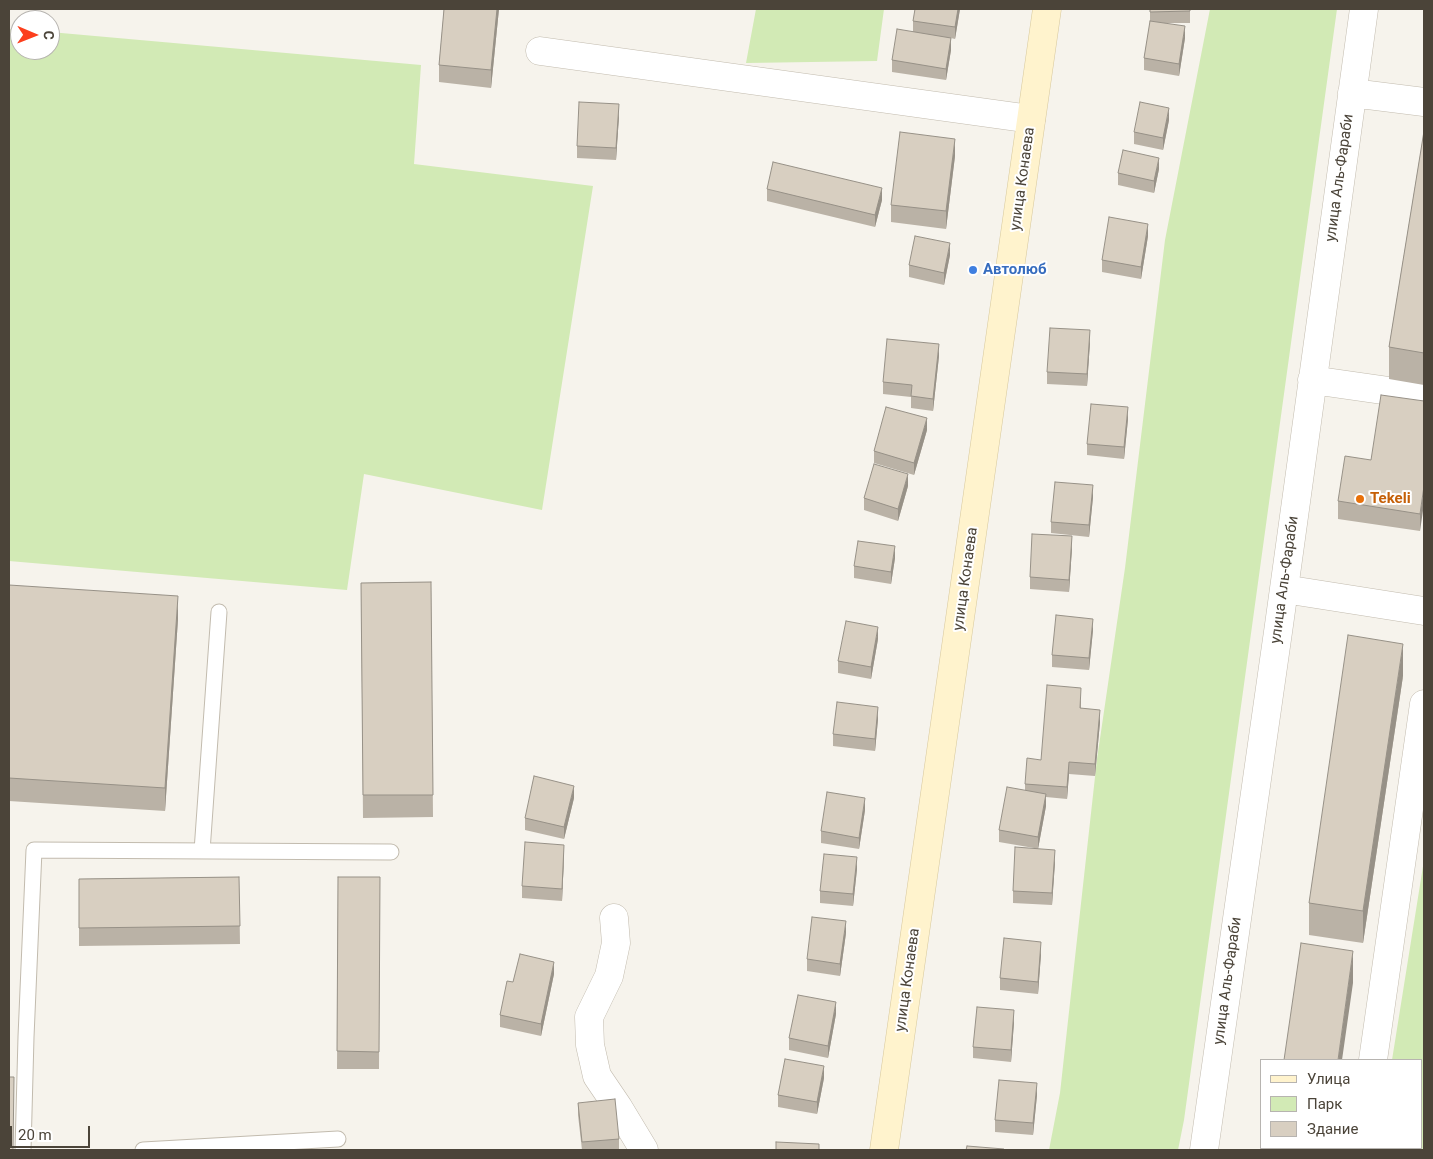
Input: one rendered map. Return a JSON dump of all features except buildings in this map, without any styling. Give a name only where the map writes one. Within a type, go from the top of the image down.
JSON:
[{"type":"main road","name":"улица Конаева","points":[[884,1150],[1047,9]]},
{"type":"street","name":"улица Аль-Фараби","points":[[1204,1150],[1364,9]]},
{"type":"street","points":[[540,51],[1031,119]]},
{"type":"street","points":[[1352,93],[1424,102]]},
{"type":"street","points":[[1312,380],[1424,396]]},
{"type":"street","points":[[1284,589],[1424,612]]},
{"type":"street","points":[[1373,1059],[1422,739],[1424,704]]},
{"type":"street","points":[[614,918],[616,943],[609,976],[589,1017],[590,1045],[597,1076],[644,1150]]},
{"type":"lane","points":[[202,851],[219,612]]},
{"type":"lane","points":[[23,1150],[34,850],[391,852]]},
{"type":"lane","points":[[143,1150],[338,1139]]},
{"type":"green space","points":[[756,9],[884,9],[877,61],[746,63]]},
{"type":"green space","points":[[1210,9],[1337,9],[1184,1120],[1178,1150],[1049,1150],[1060,1093],[1097,759],[1125,568],[1165,240]]},
{"type":"green space","points":[[9,29],[10,60],[60,60],[60,33],[421,65],[414,164],[593,186],[542,510],[364,474],[347,590],[9,561]]},
{"type":"green space","points":[[1424,860],[1424,1149],[1423,1059],[1392,1059]]},
{"type":"place","name":"Автолюб","points":[[973,270]]},
{"type":"place","name":"Tekeli","points":[[1360,499]]}]
